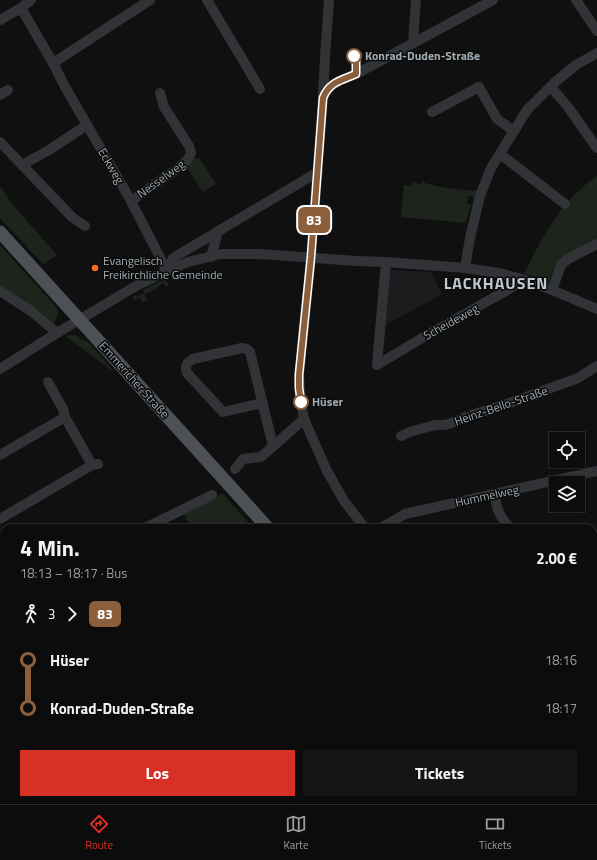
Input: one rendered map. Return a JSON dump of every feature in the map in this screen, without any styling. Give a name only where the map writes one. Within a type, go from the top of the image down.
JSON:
[{"type":"main road","name":"Emmericher Straße","points":[[0,232],[264,524]]},
{"type":"street","points":[[0,20],[21,8],[31,0]]},
{"type":"street","points":[[53,63],[150,0]]},
{"type":"street","points":[[207,0],[260,89]]},
{"type":"street","points":[[329,0],[318,172],[299,375],[300,395],[304,419],[326,469],[344,501],[362,524]]},
{"type":"street","points":[[413,42],[416,0]]},
{"type":"street","points":[[323,98],[325,92],[334,84],[356,74],[493,0]]},
{"type":"street","points":[[576,0],[597,30]]},
{"type":"street","name":"Eckweg","points":[[21,8],[53,63],[86,125],[131,201],[167,271]]},
{"type":"street","points":[[465,268],[470,238],[480,196],[491,168],[527,110],[551,86],[576,65],[597,53]]},
{"type":"street","points":[[551,86],[597,148]]},
{"type":"street","points":[[432,112],[479,87],[498,119],[514,131]]},
{"type":"street","name":"Nesselweg","points":[[131,201],[181,166],[188,159],[191,153],[189,146],[164,107],[160,93]]},
{"type":"street","points":[[22,165],[49,150],[86,125]]},
{"type":"street","points":[[0,142],[72,217],[85,226]]},
{"type":"street","points":[[500,154],[566,204]]},
{"type":"street","points":[[167,271],[172,258],[318,172]]},
{"type":"street","points":[[211,257],[218,231]]},
{"type":"street","points":[[552,290],[561,265],[568,259],[597,244]]},
{"type":"street","points":[[0,369],[136,286],[188,262],[220,254],[260,254],[465,268],[499,273],[525,280],[597,309]]},
{"type":"street","name":"Scheideweg","points":[[386,262],[377,365],[525,280]]},
{"type":"street","points":[[0,291],[31,311],[57,333]]},
{"type":"street","points":[[262,403],[223,412],[187,374],[185,370],[186,366],[193,359],[246,348],[250,352],[273,446]]},
{"type":"street","name":"Heinz-Bello-Straße","points":[[401,436],[435,425],[445,425],[507,404],[578,378],[597,366]]},
{"type":"street","points":[[0,519],[95,464],[65,417],[63,409],[48,382]]},
{"type":"street","points":[[0,455],[65,417]]},
{"type":"street","points":[[234,469],[243,460],[261,457],[304,419]]},
{"type":"street","name":"Hummelweg","points":[[388,524],[405,514],[597,471]]},
{"type":"street","points":[[494,494],[498,510],[507,524]]},
{"type":"street","points":[[153,524],[212,496]]},
{"type":"shaded area","points":[[192,158],[200,159],[216,184],[203,192],[186,166]]},
{"type":"shaded area","points":[[597,176],[597,239],[557,262],[548,284],[536,280],[538,278],[522,273],[525,272],[539,244],[563,207],[573,196]]},
{"type":"shaded area","points":[[414,182],[420,185],[422,182],[448,188],[474,191],[477,190],[473,199],[472,196],[468,196],[467,204],[471,204],[466,223],[401,217],[404,185],[411,186]]},
{"type":"shaded area","points":[[0,186],[13,205],[57,255],[43,264],[0,218]]},
{"type":"shaded area","points":[[0,245],[57,308],[58,314],[54,324],[35,308],[24,303],[0,287]]},
{"type":"shaded area","points":[[392,270],[431,272],[442,294],[384,326],[389,272]]},
{"type":"shaded area","points":[[165,279],[168,285],[166,287],[163,283],[144,295],[147,300],[143,302],[140,297],[135,300],[132,297],[135,295],[137,297],[145,293],[143,290]]},
{"type":"shaded area","points":[[76,335],[80,339],[88,342],[114,371],[66,336]]},
{"type":"shaded area","points":[[223,494],[249,524],[189,524],[183,512],[213,497]]},
{"type":"bus line","name":"83","points":[[301,402],[299,375],[311,257],[323,98],[329,87],[356,74],[356,60],[354,56]]},
{"type":"place","name":"Konrad-Duden-Straße","points":[[354,56]]},
{"type":"place","name":"Evangelisch Freikirchliche Gemeinde","points":[[95,268]]},
{"type":"place","name":"Hüser","points":[[301,402]]},
{"type":"district","name":"LACKHAUSEN","points":[[496,283]]}]
